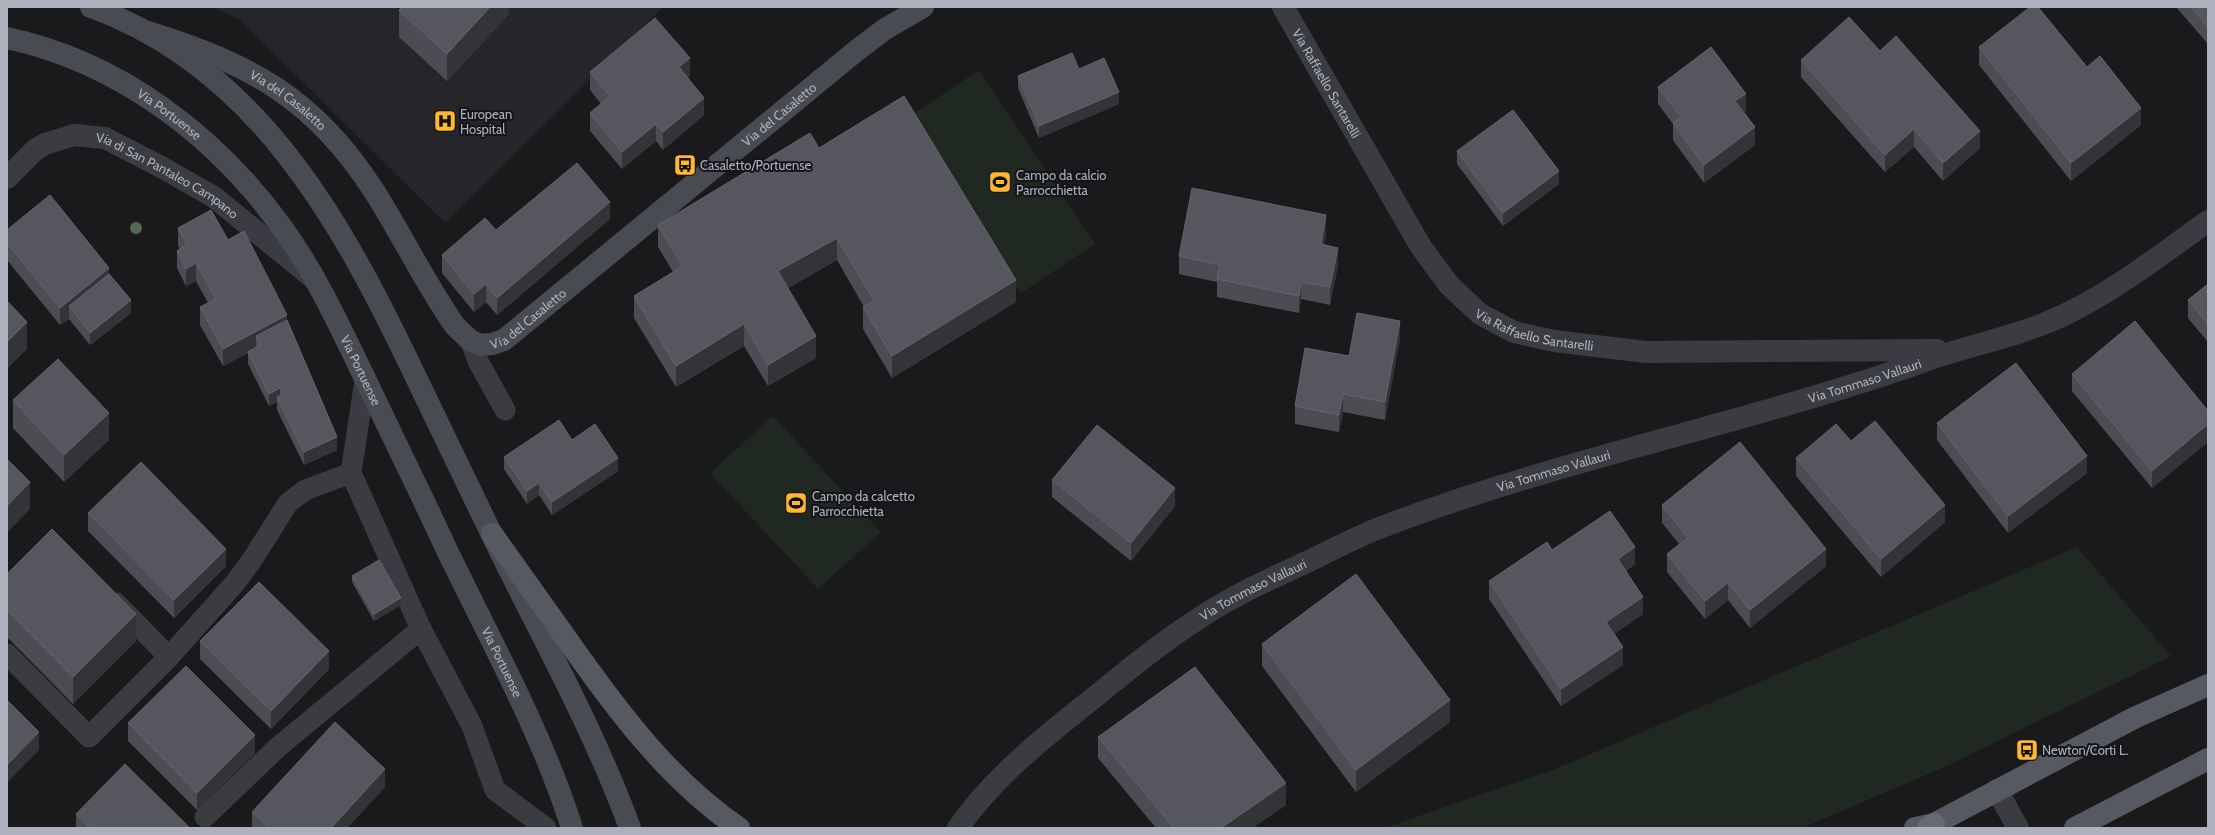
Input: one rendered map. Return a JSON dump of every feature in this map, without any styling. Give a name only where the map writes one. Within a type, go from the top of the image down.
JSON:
[{"type":"main road","points":[[91,7],[148,32],[183,53],[228,90],[267,130],[316,194],[353,251],[383,308],[597,750],[628,822]]},
{"type":"main road","name":"Via del Casaletto","points":[[148,32],[206,51],[258,75],[285,93],[327,129],[345,149],[375,192],[446,314],[455,326],[472,341],[481,344],[492,344],[504,340],[856,51],[885,29],[923,7]]},
{"type":"main road","name":"Via Portuense","points":[[7,38],[72,60],[108,75],[166,109],[203,140],[240,175],[282,227],[316,281],[365,380],[526,715],[550,769],[572,828]]},
{"type":"main road","points":[[492,534],[630,725],[671,771],[702,800],[739,828]]},
{"type":"main road","points":[[1928,827],[2134,718],[2208,685]]},
{"type":"main road","points":[[2075,828],[2208,759]]},
{"type":"street","name":"Via Raffaello Santarelli","points":[[1283,7],[1421,247],[1449,285],[1480,314],[1514,332],[1547,339],[1646,352],[1956,350]]},
{"type":"street","name":"Via di San Pantaleo Campano","points":[[7,178],[35,150],[45,144],[74,135],[105,138],[163,168],[214,197],[316,281]]},
{"type":"street","name":"Via Tommaso Vallauri","points":[[958,828],[971,809],[989,790],[1058,726],[1145,656],[1199,618],[1247,590],[1378,528],[1462,499],[1552,469],[1827,394],[1956,350],[1995,341],[2065,315],[2128,279],[2208,221]]},
{"type":"street","points":[[1997,790],[2018,828]]},
{"type":"lane","points":[[472,341],[478,361],[505,410]]},
{"type":"lane","points":[[365,380],[351,473],[421,629],[472,726],[495,790],[546,828]]},
{"type":"lane","points":[[7,654],[89,737],[169,657],[235,582],[252,560],[288,503],[305,490],[351,473]]},
{"type":"lane","points":[[102,590],[169,657]]},
{"type":"lane","points":[[205,817],[278,747],[421,629]]},
{"type":"shaded area","name":"European Hospital","points":[[212,7],[663,7],[445,223],[239,19]]},
{"type":"shaded area","name":"Campo da calcio Parrocchietta","points":[[979,70],[1095,244],[1021,293],[906,119]]},
{"type":"shaded area","name":"Campo da calcetto Parrocchietta","points":[[773,416],[881,532],[818,589],[710,473]]},
{"type":"shaded area","points":[[2077,547],[2171,656],[1949,765],[1802,828],[1384,828],[1555,769]]},
{"type":"building","points":[[402,7],[490,7],[447,54],[399,10]]},
{"type":"building","points":[[2030,7],[2038,7],[2087,67],[2100,56],[2141,108],[2071,163],[1979,47]]},
{"type":"building","points":[[2191,7],[2208,7],[2208,27]]},
{"type":"building","points":[[1849,17],[1880,51],[1896,36],[1980,131],[1943,163],[1914,129],[1885,155],[1801,60]]},
{"type":"building","points":[[655,18],[690,58],[679,67],[704,98],[663,132],[656,124],[622,152],[590,113],[610,96],[590,72]]},
{"type":"building","points":[[1711,47],[1746,94],[1735,101],[1755,127],[1704,165],[1673,123],[1681,117],[1658,87]]},
{"type":"building","points":[[1072,53],[1079,69],[1104,58],[1119,92],[1039,126],[1018,76]]},
{"type":"building","points":[[904,96],[1016,280],[892,356],[863,307],[874,301],[837,238],[778,271],[816,336],[768,365],[744,324],[676,366],[634,296],[683,266],[658,225],[810,133],[819,148]]},
{"type":"building","points":[[1513,110],[1559,171],[1503,213],[1457,151]]},
{"type":"building","points":[[577,163],[610,202],[497,298],[486,284],[474,294],[442,255],[485,218],[496,230]]},
{"type":"building","points":[[1192,188],[1326,215],[1321,244],[1338,248],[1330,287],[1301,282],[1299,296],[1217,279],[1220,265],[1179,256]]},
{"type":"building","points":[[50,195],[109,268],[60,308],[7,243],[7,230]]},
{"type":"building","points":[[211,210],[228,240],[244,231],[287,315],[223,349],[200,307],[216,299],[196,263],[186,269],[177,251],[187,244],[178,228]]},
{"type":"building","points":[[109,274],[131,300],[90,333],[69,306]]},
{"type":"building","points":[[2208,284],[2208,324],[2188,300]]},
{"type":"building","points":[[7,301],[27,322],[7,342]]},
{"type":"building","points":[[1357,313],[1400,321],[1385,402],[1343,394],[1339,415],[1295,406],[1305,348],[1349,356]]},
{"type":"building","points":[[287,320],[337,437],[304,452],[277,397],[283,394],[280,388],[269,394],[248,352],[260,345],[256,336]]},
{"type":"building","points":[[2135,321],[2208,411],[2208,424],[2152,471],[2072,374]]},
{"type":"building","points":[[58,359],[109,413],[64,455],[13,400]]},
{"type":"building","points":[[2016,363],[2087,456],[2008,516],[1937,423]]},
{"type":"building","points":[[559,420],[572,440],[595,424],[618,458],[552,502],[539,483],[527,491],[504,457]]},
{"type":"building","points":[[1875,421],[1945,505],[1881,559],[1796,458],[1836,424],[1851,441]]},
{"type":"building","points":[[1097,425],[1175,488],[1131,543],[1052,480]]},
{"type":"building","points":[[1740,442],[1826,549],[1750,610],[1728,583],[1705,601],[1667,554],[1688,538],[1662,505]]},
{"type":"building","points":[[7,459],[30,482],[7,506]]},
{"type":"building","points":[[141,462],[226,549],[174,600],[88,513]]},
{"type":"building","points":[[1610,511],[1635,547],[1618,559],[1643,597],[1606,622],[1623,647],[1561,689],[1489,581],[1547,542],[1552,550]]},
{"type":"building","points":[[52,529],[136,614],[73,677],[7,610],[7,574]]},
{"type":"building","points":[[379,560],[401,598],[374,614],[352,576]]},
{"type":"building","points":[[1356,574],[1450,700],[1356,770],[1262,644]]},
{"type":"building","points":[[259,582],[329,651],[271,711],[200,641]]},
{"type":"building","points":[[186,666],[255,735],[197,793],[128,723]]},
{"type":"building","points":[[1195,667],[1286,783],[1221,828],[1174,828],[1098,737]]},
{"type":"building","points":[[7,700],[39,732],[7,765]]},
{"type":"building","points":[[335,722],[385,769],[331,828],[269,828],[252,812]]},
{"type":"building","points":[[125,764],[190,828],[90,828],[76,814]]},
{"type":"place","name":"European Hospital","points":[[445,121]]},
{"type":"place","name":"Casaletto/Portuense","points":[[685,165]]},
{"type":"place","name":"Campo da calcio Parrocchietta","points":[[1000,182]]},
{"type":"place","name":"Campo da calcetto Parrocchietta","points":[[796,503]]},
{"type":"place","name":"Newton/Corti L.","points":[[2027,750]]}]
